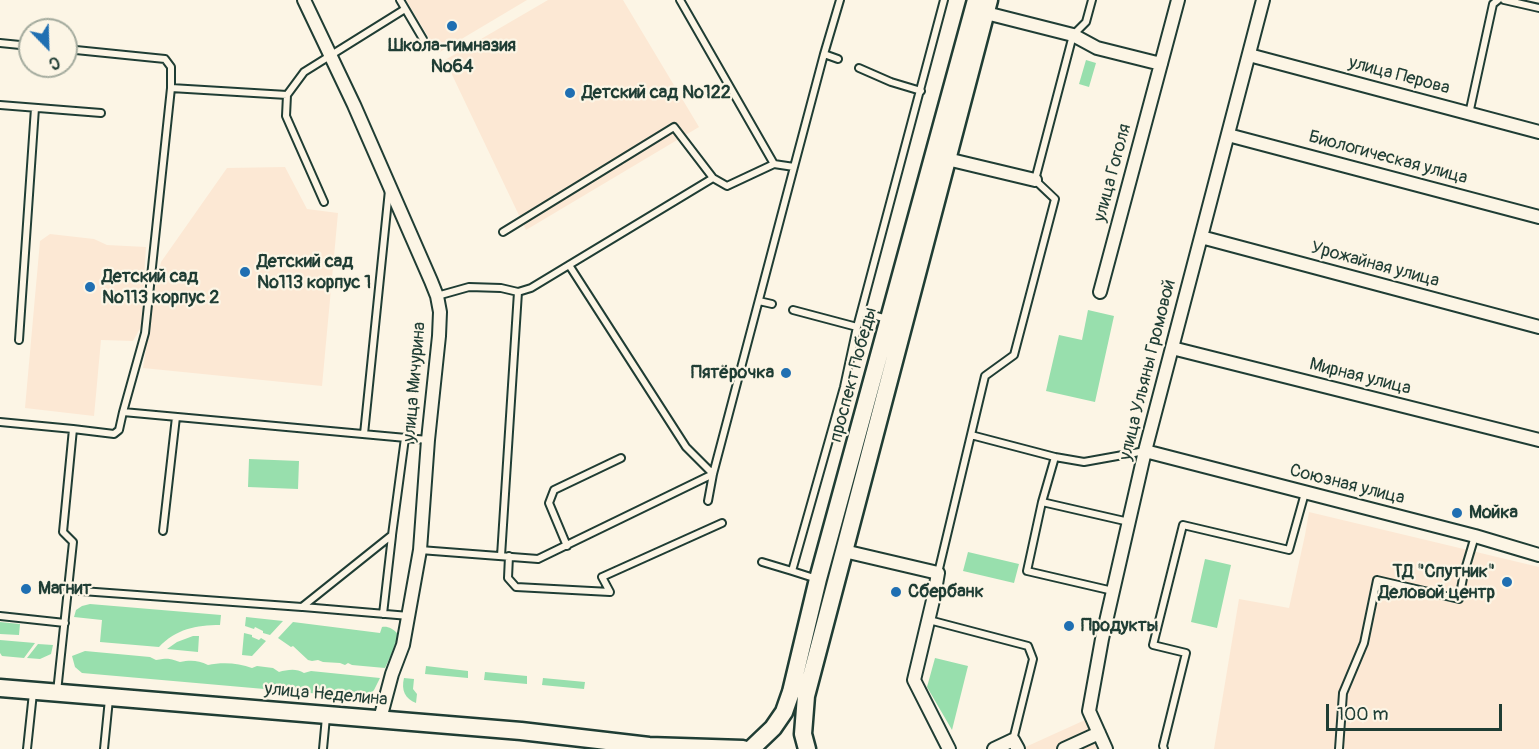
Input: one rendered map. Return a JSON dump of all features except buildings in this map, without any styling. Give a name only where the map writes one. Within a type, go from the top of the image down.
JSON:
[{"type":"main road","name":"проспект Победы","points":[[807,749],[803,734],[806,696],[947,159],[984,4]]},
{"type":"main road","name":"проспект Победы","points":[[751,749],[784,712],[791,692],[818,579],[889,319],[984,4]]},
{"type":"main road","name":"улица Неделина","points":[[0,688],[521,731],[605,745],[743,749]]},
{"type":"street","name":"улица Мичурина","points":[[304,0],[354,105],[437,296],[440,312],[420,550],[403,645],[392,674],[380,719]]},
{"type":"street","name":"улица Гоголя","points":[[1100,292],[1178,0]]},
{"type":"street","name":"улица Ульяны Громовой","points":[[1106,749],[1089,711],[1102,639],[1145,452],[1263,0]]},
{"type":"street","points":[[984,4],[1073,34],[1097,48],[1161,64]]},
{"type":"street","name":"улица Перова","points":[[1249,55],[1539,132]]},
{"type":"street","name":"Биологическая улица","points":[[1228,135],[1539,217]]},
{"type":"street","points":[[947,159],[1035,180]]},
{"type":"street","name":"Урожайная улица","points":[[1201,237],[1539,327]]},
{"type":"street","name":"Мирная улица","points":[[1172,348],[1539,440]]},
{"type":"street","name":"Союзная улица","points":[[1145,452],[1475,536],[1539,555]]},
{"type":"street","points":[[844,551],[938,573],[914,680],[950,749]]},
{"type":"street","points":[[1065,749],[1099,733]]},
{"type":"street","points":[[994,749],[1016,744]]},
{"type":"lane","points":[[400,0],[423,39]]},
{"type":"lane","points":[[680,0],[774,164]]},
{"type":"lane","points":[[708,501],[713,474],[840,0]]},
{"type":"lane","points":[[792,571],[844,387],[857,327],[944,0]]},
{"type":"lane","points":[[938,573],[985,376],[1014,355],[1054,198],[1035,180],[1073,34],[1086,22],[1092,0]]},
{"type":"lane","points":[[1469,114],[1493,4],[1498,0]]},
{"type":"lane","points":[[1504,0],[1539,8]]},
{"type":"lane","points":[[324,202],[286,117],[287,95],[304,72],[405,9]]},
{"type":"lane","points":[[0,43],[18,45]]},
{"type":"lane","points":[[0,422],[114,434],[120,429],[146,333],[171,88],[171,67],[165,58],[78,50]]},
{"type":"lane","points":[[824,54],[838,59]]},
{"type":"lane","points":[[858,68],[891,82],[921,90]]},
{"type":"lane","points":[[171,88],[287,95]]},
{"type":"lane","points":[[0,105],[101,113]]},
{"type":"lane","points":[[19,340],[34,108]]},
{"type":"lane","points":[[503,232],[674,128],[713,178],[727,186],[774,164],[794,167]]},
{"type":"lane","points":[[437,296],[469,287],[501,288],[518,292],[531,288],[713,178]]},
{"type":"lane","points":[[364,434],[389,186]]},
{"type":"lane","points":[[568,266],[686,447],[713,474]]},
{"type":"lane","points":[[501,556],[518,292]]},
{"type":"lane","points":[[759,301],[772,304]]},
{"type":"lane","points":[[793,310],[857,327]]},
{"type":"lane","points":[[862,312],[889,319]]},
{"type":"lane","points":[[123,412],[428,440]]},
{"type":"lane","points":[[163,531],[176,417]]},
{"type":"lane","points":[[57,692],[73,542],[63,532],[73,429]]},
{"type":"lane","points":[[971,435],[1054,457],[1084,462],[1145,452]]},
{"type":"lane","points":[[382,614],[405,438]]},
{"type":"lane","points":[[1054,457],[1027,570],[1113,591]]},
{"type":"lane","points":[[567,546],[549,503],[554,490],[621,458]]},
{"type":"lane","points":[[420,550],[538,559],[713,474]]},
{"type":"lane","points":[[1164,749],[1185,653],[1153,645],[1183,525],[1289,550],[1305,493]]},
{"type":"lane","points":[[1042,502],[1129,522]]},
{"type":"lane","points":[[509,556],[508,578],[516,587],[610,592],[602,577],[722,523]]},
{"type":"lane","points":[[302,607],[392,535]]},
{"type":"lane","points":[[1339,749],[1343,693],[1364,643],[1377,580],[1459,599],[1475,536]]},
{"type":"lane","points":[[762,562],[818,579]]},
{"type":"lane","points":[[68,590],[409,616]]},
{"type":"lane","points":[[0,616],[65,622]]},
{"type":"lane","points":[[928,620],[1028,646],[1033,659],[1016,744]]},
{"type":"lane","points":[[27,749],[33,690]]},
{"type":"lane","points":[[104,749],[109,696]]},
{"type":"lane","points":[[323,749],[326,714]]},
{"type":"shaded area","name":"Школа-гимназия №64","points":[[406,0],[527,0],[438,53]]},
{"type":"shaded area","name":"Детский сад №122","points":[[548,0],[623,0],[699,127],[526,230],[445,60]]},
{"type":"shaded area","name":"Детский сад №113 корпус 1","points":[[285,167],[307,209],[338,213],[322,386],[143,368],[161,262],[227,168]]},
{"type":"shaded area","name":"Детский сад №113 корпус 2","points":[[50,234],[94,239],[107,245],[146,247],[141,327],[133,341],[101,340],[94,416],[25,408],[40,241]]},
{"type":"shaded area","points":[[1309,512],[1539,567],[1539,749],[1214,749],[1239,599],[1289,608]]},
{"type":"shaded area","points":[[1085,720],[1097,749],[1021,749]]},
{"type":"green space","points":[[1086,60],[1096,63],[1089,87],[1079,84]]},
{"type":"green space","points":[[1088,310],[1114,316],[1095,402],[1046,391],[1059,335],[1082,340]]},
{"type":"green space","points":[[249,459],[299,461],[298,489],[248,487]]},
{"type":"green space","points":[[968,552],[1019,564],[1014,583],[963,571]]},
{"type":"green space","points":[[1205,559],[1231,565],[1217,628],[1191,622]]},
{"type":"green space","points":[[90,604],[221,615],[220,625],[187,629],[172,636],[159,647],[100,642],[102,620],[74,617],[76,610]]},
{"type":"green space","points":[[246,617],[283,621],[270,635],[255,627],[254,629],[245,626]]},
{"type":"green space","points":[[0,622],[20,624],[19,635],[0,634]]},
{"type":"green space","points":[[293,622],[380,633],[382,627],[386,627],[397,633],[397,639],[385,668],[312,661],[278,638]]},
{"type":"green space","points":[[244,633],[266,641],[252,656],[242,655]]},
{"type":"green space","points":[[199,636],[198,652],[167,649],[177,642]]},
{"type":"green space","points":[[0,640],[35,643],[24,658],[2,656]]},
{"type":"green space","points":[[38,644],[53,645],[51,654],[40,659],[27,658]]},
{"type":"green space","points":[[85,651],[150,657],[156,660],[194,661],[208,665],[230,664],[252,668],[257,666],[273,668],[279,672],[295,670],[304,673],[311,671],[380,678],[367,698],[82,673],[75,667],[72,656]]},
{"type":"green space","points":[[935,658],[968,666],[952,730],[927,687]]},
{"type":"green space","points":[[426,666],[468,671],[468,678],[425,674]]},
{"type":"green space","points":[[485,672],[527,676],[527,684],[484,680]]},
{"type":"green space","points":[[404,678],[414,679],[413,689],[417,694],[416,703],[405,694]]},
{"type":"green space","points":[[543,678],[585,682],[584,689],[542,685]]},
{"type":"place","name":"Школа-гимназия №64","points":[[452,26]]},
{"type":"place","name":"Детский сад №122","points":[[570,93]]},
{"type":"place","name":"Детский сад №113 корпус 1","points":[[245,272]]},
{"type":"place","name":"Детский сад №113 корпус 2","points":[[90,287]]},
{"type":"place","name":"Пятёрочка","points":[[786,373]]},
{"type":"place","name":"Мойка","points":[[1457,513]]},
{"type":"place","name":"ТД \"Спутник\" Деловой центр","points":[[1507,582]]},
{"type":"place","name":"Магнит","points":[[26,589]]},
{"type":"place","name":"Сбербанк","points":[[896,592]]},
{"type":"place","name":"Продукты","points":[[1069,626]]}]
